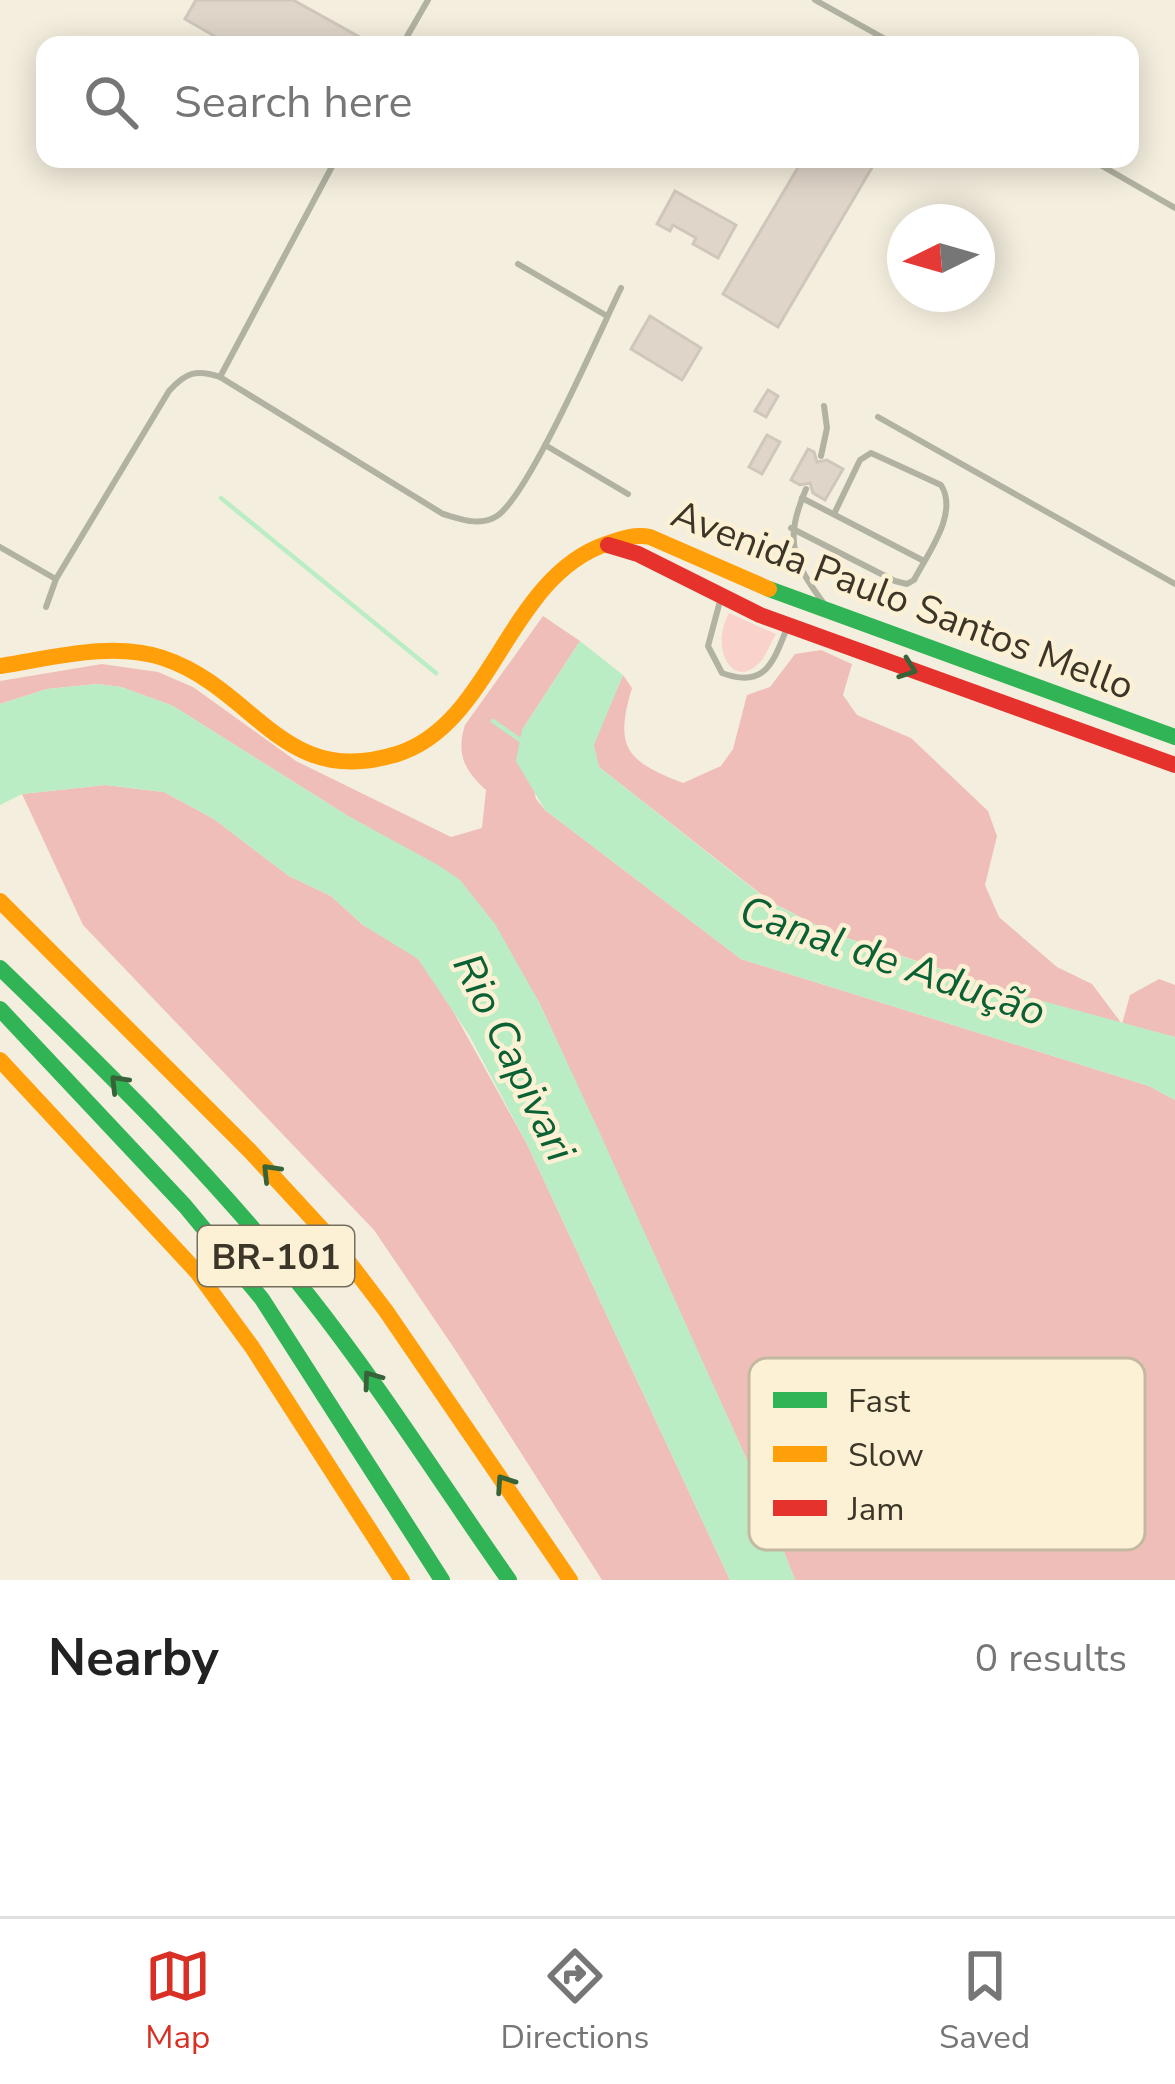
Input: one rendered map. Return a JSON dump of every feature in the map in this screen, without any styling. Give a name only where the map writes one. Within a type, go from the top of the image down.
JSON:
[{"type":"main road","name":"Avenida Paulo Santos Mello","points":[[607,544],[648,535],[839,616],[1175,737]]},
{"type":"main road","name":"Avenida Paulo Santos Mello","points":[[607,544],[638,554],[788,626],[1175,765]]},
{"type":"main road","points":[[0,666],[144,653],[179,664],[305,755],[334,762],[386,759],[408,751],[442,726],[562,570],[577,557],[607,544]]},
{"type":"main road","points":[[722,598],[732,573]]},
{"type":"main road","points":[[829,641],[822,621],[839,616]]},
{"type":"main road","points":[[1026,711],[1034,689]]},
{"type":"main road","points":[[0,901],[250,1151],[332,1240],[570,1580]]},
{"type":"main road","name":"BR-101","points":[[0,968],[143,1108],[305,1291],[371,1378],[508,1580]]},
{"type":"main road","name":"BR-101","points":[[0,1009],[184,1206],[262,1299],[442,1580]]},
{"type":"main road","points":[[0,1060],[197,1272],[252,1347],[402,1580]]},
{"type":"lane","points":[[407,36],[428,0]]},
{"type":"lane","points":[[815,0],[880,36]]},
{"type":"lane","points":[[220,377],[331,168]]},
{"type":"lane","points":[[1106,168],[1175,208]]},
{"type":"lane","points":[[518,265],[607,316]]},
{"type":"lane","points":[[46,607],[56,579],[169,391],[184,374],[203,371],[220,377],[443,514],[470,522],[494,519],[507,507],[545,445],[621,288]]},
{"type":"lane","points":[[820,456],[827,428],[824,406]]},
{"type":"lane","points":[[878,417],[1175,584]]},
{"type":"lane","points":[[545,445],[628,494]]},
{"type":"lane","points":[[791,528],[907,584],[914,580],[949,508],[948,495],[941,485],[871,453],[860,460],[834,514]]},
{"type":"lane","points":[[806,488],[791,528],[802,569],[839,616]]},
{"type":"lane","points":[[802,498],[924,561]]},
{"type":"lane","points":[[0,547],[56,579]]},
{"type":"lane","points":[[722,598],[708,646],[722,673],[740,680],[768,668],[788,626]]},
{"type":"shaded area","points":[[729,613],[776,634],[763,658],[742,672],[723,653]]},
{"type":"shaded area","points":[[543,616],[580,641],[522,730],[536,799],[545,810],[741,959],[1149,1086],[1175,1100],[1175,1580],[795,1580],[783,1550],[1145,1550],[1145,1358],[749,1358],[749,1464],[539,1002],[460,880],[173,706],[121,687],[97,684],[47,689],[0,704],[0,681],[102,664],[158,672],[193,687],[296,761],[451,837],[482,828],[486,790],[464,761],[465,725]]},
{"type":"shaded area","points":[[821,650],[852,664],[843,695],[857,715],[911,738],[988,811],[997,836],[985,885],[999,917],[1057,967],[1092,984],[1122,1023],[1057,1007],[832,933],[771,902],[599,767],[593,745],[623,675],[632,688],[624,725],[629,750],[648,767],[683,783],[721,766],[733,749],[747,695],[770,687],[795,654]]},
{"type":"shaded area","points":[[105,785],[164,792],[214,819],[289,876],[331,896],[363,925],[399,944],[438,984],[527,1144],[730,1580],[602,1580],[374,1230],[83,925],[22,794]]},
{"type":"shaded area","points":[[1159,979],[1175,985],[1175,1037],[1122,1024],[1130,995]]},
{"type":"water","name":"Canal de Adução","points":[[580,641],[623,675],[594,745],[599,767],[770,902],[832,933],[1002,990],[1175,1037],[1175,1100],[1149,1086],[741,959],[545,810],[516,761],[522,730]]},
{"type":"water","name":"Rio Capivari","points":[[97,684],[121,687],[173,706],[460,880],[495,924],[539,1002],[749,1464],[749,1550],[783,1550],[795,1580],[730,1580],[527,1144],[469,1035],[418,959],[363,925],[331,896],[289,876],[214,819],[164,792],[105,785],[22,794],[0,805],[0,704],[47,689]]},
{"type":"building","points":[[196,0],[293,0],[358,36],[214,36],[185,19]]},
{"type":"building","points":[[798,168],[872,168],[778,327],[723,294]]},
{"type":"building","points":[[675,191],[736,225],[718,258],[673,225],[670,231],[657,224]]},
{"type":"building","points":[[650,316],[701,348],[682,380],[631,349]]},
{"type":"building","points":[[768,390],[778,396],[766,417],[755,411]]},
{"type":"building","points":[[767,435],[780,442],[762,474],[749,467]]},
{"type":"building","points":[[808,449],[817,462],[827,460],[843,469],[825,500],[813,493],[810,483],[791,480]]},
{"type":"waterway","points":[[221,498],[436,673]]},
{"type":"waterway","points":[[493,721],[523,742]]},
{"type":"traffic: fast","points":[[769,589],[1175,737]]},
{"type":"traffic: fast","points":[[0,968],[160,1126],[272,1251],[360,1365],[509,1580]]},
{"type":"traffic: fast","points":[[0,1009],[185,1206],[262,1299],[442,1580]]},
{"type":"traffic: slow","points":[[0,666],[103,651],[163,658],[223,691],[297,748],[325,759],[358,761],[397,754],[429,738],[456,713],[545,587],[573,562],[606,544],[650,537],[769,589]]},
{"type":"traffic: slow","points":[[0,901],[250,1151],[332,1240],[570,1580]]},
{"type":"traffic: slow","points":[[0,1060],[197,1272],[252,1347],[402,1580]]},
{"type":"traffic: jam","points":[[608,545],[638,554],[760,615],[1175,765]]}]
